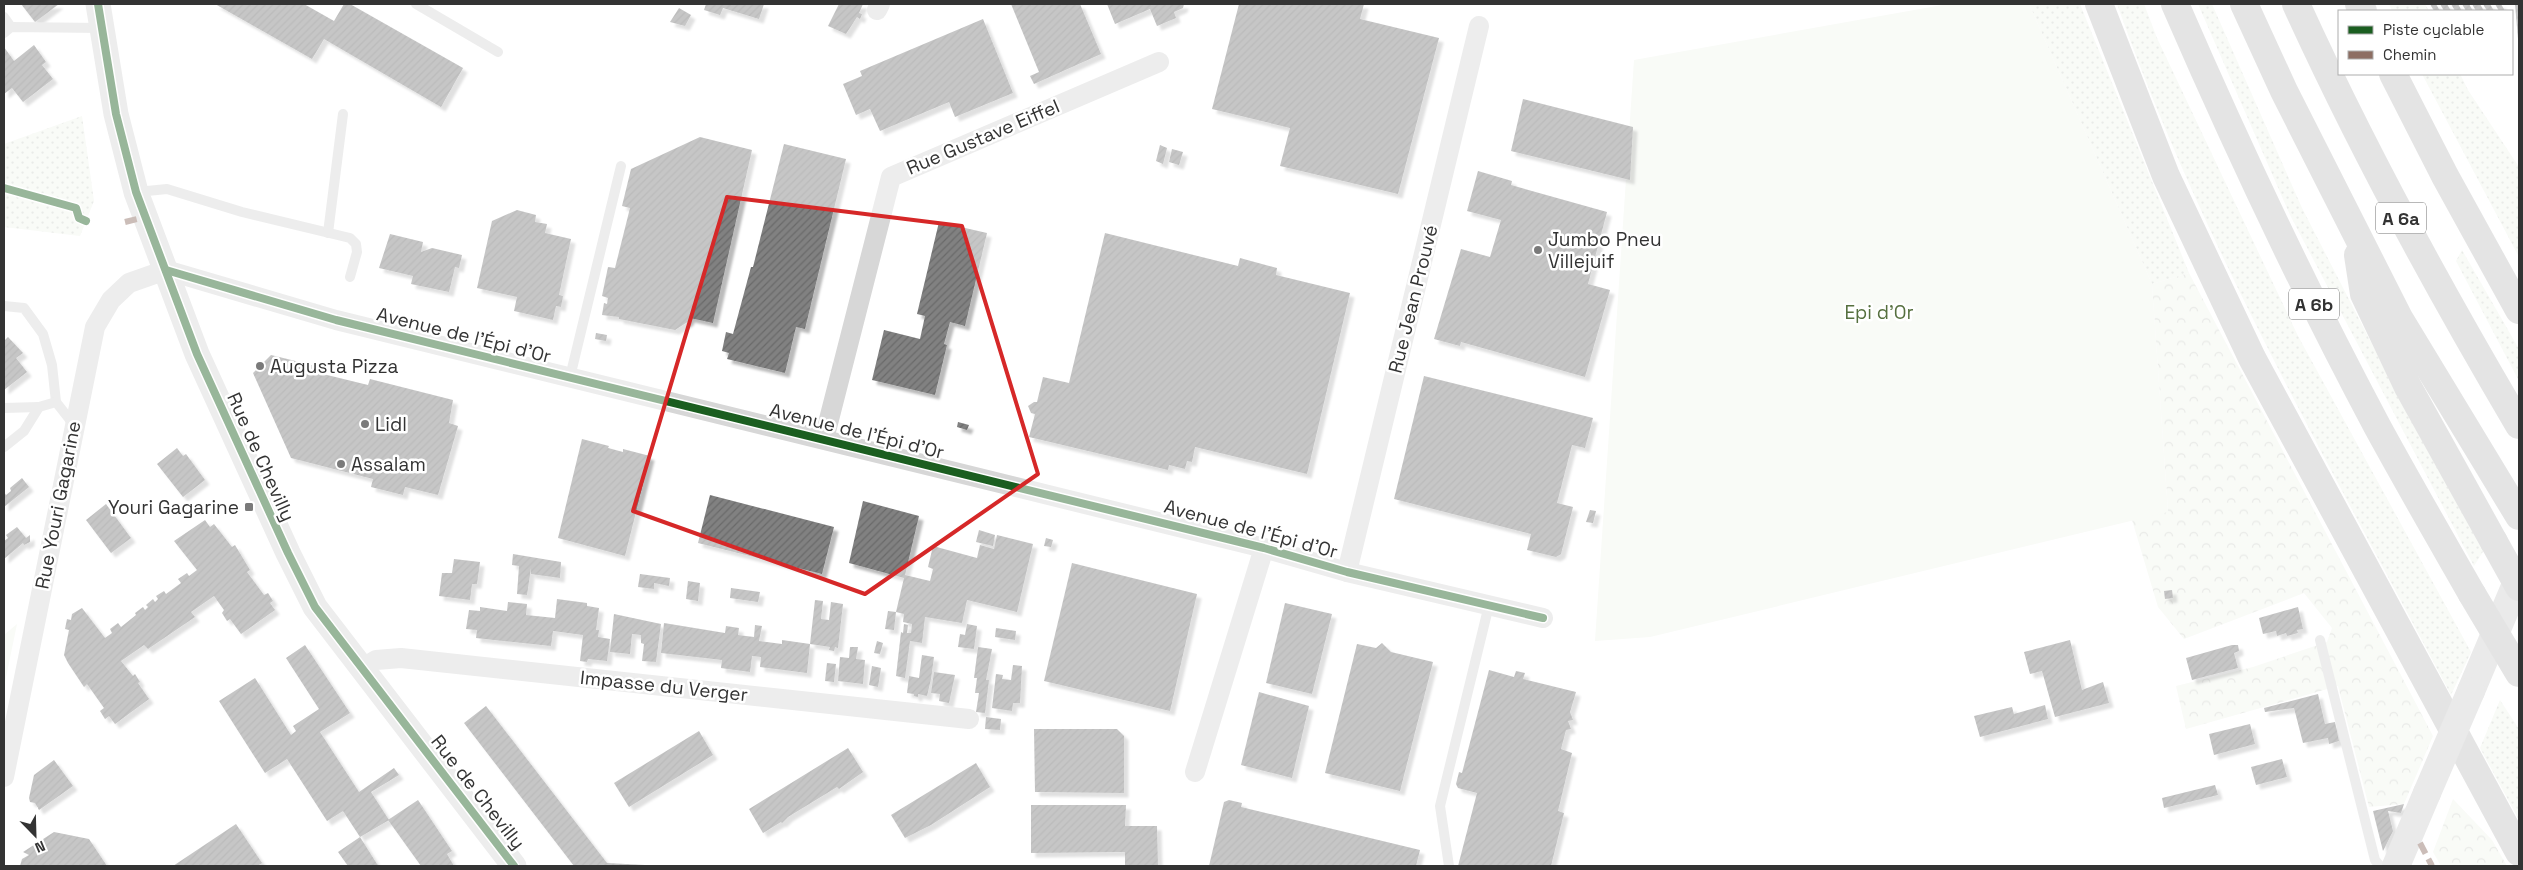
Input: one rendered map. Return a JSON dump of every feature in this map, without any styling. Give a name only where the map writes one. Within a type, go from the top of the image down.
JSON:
[{"type":"highway","points":[[2099,4],[2166,176],[2252,358],[2519,852]]},
{"type":"highway","name":"A 6b","points":[[2175,4],[2300,276],[2378,427],[2472,594],[2519,672]]},
{"type":"highway","name":"A 6a","points":[[2244,4],[2354,231],[2399,318],[2515,508]]},
{"type":"highway","name":"A 6a","points":[[2296,4],[2392,201],[2440,289],[2519,425]]},
{"type":"highway","points":[[2394,75],[2445,176],[2519,310]]},
{"type":"highway","points":[[2354,231],[2364,294],[2408,386],[2519,588]]},
{"type":"main road","points":[[2410,866],[2434,793],[2474,698],[2519,577]]},
{"type":"main road","points":[[2474,698],[2519,609]]},
{"type":"main road","points":[[2396,866],[2434,793]]},
{"type":"street","name":"Rue de Chevilly","points":[[98,4],[100,28],[116,114],[136,192],[197,354],[288,554],[315,607],[514,866]]},
{"type":"street","name":"Rue Jean Prouvé","points":[[1347,572],[1479,26]]},
{"type":"street","name":"Rue Gustave Eiffel","points":[[824,439],[891,177],[1159,62]]},
{"type":"street","name":"Avenue de l'Épi d'Or","points":[[166,270],[336,320],[1264,548],[1347,572],[1543,618]]},
{"type":"street","name":"Rue Youri Gagarine","points":[[4,777],[95,326],[107,306],[129,283],[166,270]]},
{"type":"street","points":[[1195,772],[1264,548]]},
{"type":"street","name":"Impasse du Verger","points":[[361,669],[376,660],[401,658],[969,719]]},
{"type":"lane","points":[[416,4],[498,52]]},
{"type":"lane","points":[[4,17],[7,30],[100,28]]},
{"type":"lane","points":[[328,233],[343,114]]},
{"type":"lane","points":[[570,377],[621,166]]},
{"type":"lane","points":[[136,192],[167,189],[242,212],[350,238],[356,244],[357,252],[350,278]]},
{"type":"lane","points":[[4,306],[24,308],[42,334],[52,365],[56,402],[74,425]]},
{"type":"lane","points":[[4,408],[39,407],[56,402]]},
{"type":"lane","points":[[4,447],[24,431],[39,407]]},
{"type":"lane","points":[[1448,866],[1440,806],[1488,605]]},
{"type":"lane","points":[[2320,640],[2375,860],[2380,866]]},
{"type":"highlighted area","points":[[727,197],[962,226],[1038,474],[865,594],[633,511]]},
{"type":"green space","name":"Epi d'Or","points":[[1948,4],[2029,4],[2152,284],[2168,512],[1650,637],[1595,641],[1634,60]]},
{"type":"green space","points":[[2029,4],[2080,4],[2189,273],[2152,284]]},
{"type":"green space","points":[[2117,4],[2144,4],[2157,38],[2298,336],[2471,652],[2451,695],[2315,441],[2229,269],[2188,182],[2151,94]]},
{"type":"green space","points":[[2198,4],[2212,4],[2302,208],[2412,422],[2484,550],[2474,566],[2290,215]]},
{"type":"green space","points":[[2389,4],[2425,4],[2428,10],[2392,10]]},
{"type":"green space","points":[[2423,75],[2460,75],[2468,90],[2519,167],[2519,257]]},
{"type":"green space","points":[[82,116],[94,201],[80,236],[4,227],[4,144]]},
{"type":"green space","points":[[2462,250],[2519,349],[2519,381],[2456,261]]},
{"type":"green space","points":[[2189,273],[2433,736],[2404,804],[2369,807],[2338,686],[2186,729],[2176,686],[2253,667],[2327,642],[2332,628],[2304,593],[2184,639],[2158,607],[2132,520],[2168,511],[2152,284]]},
{"type":"green space","points":[[17,624],[4,687],[4,635]]},
{"type":"green space","points":[[2500,700],[2519,729],[2519,820],[2480,748]]},
{"type":"green space","points":[[2453,799],[2492,840],[2507,866],[2441,866],[2433,852]]},
{"type":"building","points":[[21,4],[59,4],[35,22]]},
{"type":"building","points":[[215,4],[304,4],[334,21],[344,4],[350,4],[463,68],[441,107],[324,39],[312,59]]},
{"type":"building","points":[[706,4],[764,4],[759,19],[723,8],[720,15],[704,10]]},
{"type":"building","points":[[839,4],[863,4],[859,13],[862,14],[860,19],[857,17],[846,34],[828,26]]},
{"type":"building","points":[[1011,4],[1080,4],[1101,54],[1034,84],[1030,76],[1039,72]]},
{"type":"building","points":[[1107,4],[1184,4],[1183,8],[1174,12],[1176,18],[1157,26],[1150,9],[1115,24]]},
{"type":"building","points":[[1239,4],[1364,4],[1360,19],[1439,38],[1398,194],[1280,166],[1290,128],[1212,109]]},
{"type":"building","points":[[2430,4],[2436,4],[2439,10],[2433,10]]},
{"type":"building","points":[[2440,4],[2447,4],[2450,10],[2443,10]]},
{"type":"building","points":[[2451,4],[2458,4],[2461,10],[2454,10]]},
{"type":"building","points":[[2462,4],[2469,4],[2472,10],[2465,10]]},
{"type":"building","points":[[2472,4],[2480,4],[2483,10],[2475,10]]},
{"type":"building","points":[[2483,4],[2490,4],[2493,10],[2486,10]]},
{"type":"building","points":[[2495,4],[2501,4],[2504,10],[2498,10]]},
{"type":"building","points":[[2515,4],[2519,4],[2519,39],[2518,39]]},
{"type":"building","points":[[679,8],[691,15],[685,26],[670,22]]},
{"type":"building","points":[[983,19],[1013,93],[955,117],[949,102],[880,131],[870,109],[856,115],[843,84],[862,76],[860,71]]},
{"type":"building","points":[[34,45],[46,62],[42,65],[53,79],[23,102],[12,88],[4,94],[4,47],[14,61]]},
{"type":"building","points":[[1523,99],[1633,127],[1630,180],[1511,151]]},
{"type":"building","points":[[700,137],[752,150],[713,323],[690,318],[689,321],[675,330],[602,315],[604,303],[607,304],[608,298],[602,296],[608,267],[615,268],[630,208],[622,206],[631,169]]},
{"type":"building","points":[[784,144],[846,159],[805,329],[796,327],[785,373],[727,359],[729,353],[722,351],[726,332],[733,334],[751,267],[753,267]]},
{"type":"building","points":[[1160,145],[1167,148],[1163,164],[1156,161]]},
{"type":"building","points":[[1172,149],[1183,152],[1179,165],[1169,162]]},
{"type":"building","points":[[1478,171],[1512,181],[1511,185],[1607,212],[1588,284],[1610,290],[1585,377],[1461,342],[1460,346],[1434,339],[1461,249],[1490,257],[1501,220],[1467,211]]},
{"type":"building","points":[[517,210],[536,215],[535,222],[547,224],[545,233],[571,239],[559,295],[563,296],[561,307],[556,306],[553,320],[514,311],[517,297],[477,288],[492,221]]},
{"type":"building","points":[[939,222],[987,233],[965,326],[950,322],[944,344],[947,345],[935,395],[872,380],[884,330],[920,339],[925,316],[917,314]]},
{"type":"building","points":[[1105,233],[1238,266],[1240,258],[1277,268],[1276,275],[1350,293],[1307,474],[1195,447],[1192,462],[1187,461],[1185,469],[1169,465],[1168,470],[1029,437],[1035,414],[1031,413],[1028,406],[1037,402],[1043,377],[1069,383]]},
{"type":"building","points":[[390,234],[423,242],[421,252],[432,248],[462,255],[459,268],[455,267],[449,292],[411,284],[413,276],[379,268]]},
{"type":"building","points":[[596,333],[607,335],[606,341],[595,339]]},
{"type":"building","points":[[8,337],[23,353],[16,358],[27,372],[4,390],[4,341]]},
{"type":"building","name":"Lidl","points":[[271,355],[320,367],[319,373],[368,385],[370,379],[453,400],[449,423],[458,426],[438,495],[405,487],[403,495],[371,487],[373,479],[291,458],[253,373]]},
{"type":"building","points":[[1424,376],[1593,418],[1585,448],[1572,445],[1557,503],[1573,507],[1561,554],[1556,557],[1527,550],[1531,534],[1394,499]]},
{"type":"building","points":[[958,422],[969,425],[967,430],[957,427]]},
{"type":"building","points":[[582,439],[623,452],[623,449],[650,456],[625,556],[558,538]]},
{"type":"building","points":[[177,448],[183,456],[186,454],[205,480],[183,497],[157,464]]},
{"type":"building","points":[[22,478],[29,487],[4,507],[4,492],[6,495],[11,491],[10,488]]},
{"type":"building","points":[[710,495],[834,527],[822,574],[698,543]]},
{"type":"building","points":[[863,501],[919,516],[905,575],[930,581],[933,569],[928,567],[933,546],[977,558],[980,545],[994,549],[997,535],[1033,544],[1017,612],[967,600],[962,623],[925,617],[922,643],[910,641],[905,678],[896,676],[901,632],[903,633],[904,624],[908,625],[907,633],[911,633],[912,624],[903,622],[904,614],[896,612],[904,578],[849,563]]},
{"type":"building","points":[[106,504],[131,538],[111,553],[86,520]]},
{"type":"building","points":[[1590,510],[1596,511],[1593,523],[1586,522]]},
{"type":"building","points":[[205,520],[210,527],[214,524],[232,547],[235,545],[250,570],[247,572],[264,595],[268,593],[273,601],[270,603],[275,610],[241,634],[230,619],[227,621],[222,613],[224,610],[214,596],[191,612],[195,617],[148,649],[144,645],[121,661],[133,676],[135,674],[140,682],[138,683],[149,699],[115,724],[109,716],[105,719],[100,711],[104,708],[87,684],[84,687],[64,655],[69,630],[65,629],[67,619],[71,620],[72,614],[82,608],[105,638],[112,633],[110,629],[118,623],[121,627],[143,607],[145,610],[148,607],[146,605],[153,599],[155,602],[158,599],[156,596],[164,591],[166,594],[181,583],[178,579],[187,573],[189,576],[197,570],[174,541]]},
{"type":"building","points":[[17,527],[26,538],[30,535],[30,542],[24,545],[23,543],[4,559],[4,541],[8,538],[6,535]]},
{"type":"building","points":[[979,530],[995,535],[993,546],[976,542]]},
{"type":"building","points":[[1046,538],[1053,540],[1051,547],[1044,546]]},
{"type":"building","points":[[513,554],[561,562],[560,578],[531,574],[531,568],[527,595],[517,594],[519,566],[512,565]]},
{"type":"building","points":[[454,559],[480,562],[477,584],[472,584],[470,600],[439,596],[442,573],[452,573]]},
{"type":"building","points":[[1072,563],[1197,594],[1170,711],[1044,681]]},
{"type":"building","points":[[640,574],[670,578],[669,586],[654,583],[654,589],[638,587]]},
{"type":"building","points":[[688,581],[700,583],[698,601],[686,599]]},
{"type":"building","points":[[731,588],[760,592],[758,602],[730,598]]},
{"type":"building","points":[[2172,590],[2173,598],[2165,599],[2164,591]]},
{"type":"building","points":[[557,599],[587,603],[587,606],[599,608],[596,630],[599,630],[598,637],[610,639],[607,661],[588,659],[587,662],[580,661],[583,635],[553,631],[551,646],[476,638],[477,630],[466,629],[469,610],[480,611],[480,607],[507,611],[508,602],[527,604],[526,615],[555,618]]},
{"type":"building","points":[[815,600],[823,601],[821,619],[829,620],[831,602],[843,604],[838,648],[835,647],[834,651],[829,650],[830,647],[810,644]]},
{"type":"building","points":[[1285,603],[1332,614],[1312,694],[1266,683]]},
{"type":"building","points":[[2298,607],[2303,629],[2297,630],[2298,633],[2287,636],[2286,633],[2277,636],[2276,631],[2263,634],[2259,618]]},
{"type":"building","points":[[888,611],[896,612],[894,630],[885,629]]},
{"type":"building","points":[[614,614],[661,624],[656,662],[642,661],[644,644],[641,643],[641,635],[632,634],[630,654],[610,652]]},
{"type":"building","points":[[664,623],[725,633],[726,626],[739,628],[738,635],[754,637],[755,625],[762,626],[759,641],[782,644],[782,640],[810,644],[807,673],[760,667],[761,657],[752,656],[750,672],[721,668],[722,660],[661,653]]},
{"type":"building","points":[[967,624],[977,626],[974,649],[958,647],[960,634],[965,635]]},
{"type":"building","points":[[996,628],[1016,631],[1015,640],[995,637]]},
{"type":"building","points":[[2070,640],[2082,690],[2103,682],[2109,703],[2055,717],[2042,671],[2030,674],[2024,652]]},
{"type":"building","points":[[877,641],[883,643],[880,654],[874,653]]},
{"type":"building","points":[[1382,643],[1391,652],[1433,662],[1400,791],[1325,773],[1357,644],[1376,648]]},
{"type":"building","points":[[305,645],[350,713],[320,732],[359,792],[394,768],[399,775],[371,792],[389,820],[360,837],[343,811],[327,821],[287,759],[265,773],[219,701],[255,678],[291,735],[296,731],[293,726],[319,709],[286,658]]},
{"type":"building","points":[[2238,645],[2239,651],[2234,653],[2238,668],[2192,680],[2186,658]]},
{"type":"building","points":[[850,647],[858,647],[856,659],[865,660],[863,684],[838,681],[840,657],[849,658]]},
{"type":"building","points":[[978,647],[992,649],[986,680],[989,680],[985,713],[976,712],[979,693],[975,693],[977,678],[974,678]]},
{"type":"building","points":[[922,655],[934,657],[927,696],[918,694],[918,697],[907,693],[909,676],[919,678]]},
{"type":"building","points":[[827,663],[836,664],[834,682],[825,681]]},
{"type":"building","points":[[1013,665],[1022,666],[1020,703],[1013,703],[1012,711],[992,708],[996,674],[1003,675],[1002,679],[1011,680]]},
{"type":"building","points":[[872,666],[881,668],[878,687],[869,685]]},
{"type":"building","points":[[1489,670],[1514,677],[1516,671],[1525,673],[1523,679],[1576,692],[1570,712],[1573,720],[1568,721],[1571,729],[1566,730],[1561,749],[1572,753],[1558,811],[1564,813],[1551,866],[1458,866],[1477,793],[1458,788],[1456,784],[1459,772],[1462,773]]},
{"type":"building","points":[[934,672],[955,675],[949,703],[939,701],[940,694],[931,693]]},
{"type":"building","points":[[1259,692],[1309,706],[1292,778],[1241,765]]},
{"type":"building","points":[[2318,694],[2325,724],[2335,722],[2339,741],[2329,744],[2328,738],[2303,743],[2294,708],[2265,712],[2264,708]]},
{"type":"building","points":[[2045,705],[2048,719],[1980,737],[1974,716],[2012,707],[2016,722],[2014,714]]},
{"type":"building","points":[[486,706],[607,863],[664,866],[574,866],[464,723]]},
{"type":"building","points":[[986,717],[1001,719],[1000,730],[985,729]]},
{"type":"building","points":[[2250,724],[2255,744],[2214,755],[2209,734]]},
{"type":"building","points":[[1034,729],[1117,729],[1124,736],[1124,793],[1035,792]]},
{"type":"building","points":[[699,731],[713,755],[629,807],[614,783]]},
{"type":"building","points":[[848,748],[863,772],[839,789],[837,787],[788,817],[782,823],[763,833],[749,809]]},
{"type":"building","points":[[2282,759],[2287,777],[2256,785],[2251,767]]},
{"type":"building","points":[[54,760],[73,786],[39,810],[35,803],[30,802],[29,798],[34,775]]},
{"type":"building","points":[[976,763],[990,787],[931,825],[905,838],[891,815]]},
{"type":"building","points":[[2215,785],[2218,795],[2164,808],[2162,798]]},
{"type":"building","points":[[418,800],[452,851],[447,854],[454,866],[421,866],[388,820]]},
{"type":"building","points":[[1229,800],[1242,803],[1241,807],[1420,850],[1416,866],[1209,866],[1224,802]]},
{"type":"building","points":[[2404,804],[2401,813],[2388,811],[2393,831],[2383,851],[2373,811]]},
{"type":"building","points":[[1031,805],[1126,805],[1125,826],[1157,826],[1158,866],[1125,866],[1125,852],[1031,853]]},
{"type":"building","points":[[236,824],[262,863],[257,866],[173,866]]},
{"type":"building","points":[[54,832],[89,839],[107,866],[20,866],[22,859],[29,855],[23,852]]},
{"type":"building","points":[[360,837],[379,866],[348,866],[338,852]]},
{"type":"marked path","points":[[125,222],[145,217]]},
{"type":"marked path","points":[[2420,843],[2432,866]]},
{"type":"cycle path","points":[[98,4],[116,114],[136,192],[197,354],[288,553],[315,607],[514,866]]},
{"type":"cycle path","points":[[4,188],[76,208],[79,218],[86,221]]},
{"type":"cycle path","points":[[166,270],[336,320],[1264,548],[1347,572],[1543,618]]},
{"type":"place","name":"Jumbo Pneu Villejuif","points":[[1538,250]]},
{"type":"place","name":"Augusta Pizza","points":[[260,366]]},
{"type":"place","name":"Lidl","points":[[365,424]]},
{"type":"place","name":"Assalam","points":[[341,464]]},
{"type":"place","name":"Youri Gagarine","points":[[249,507]]}]
